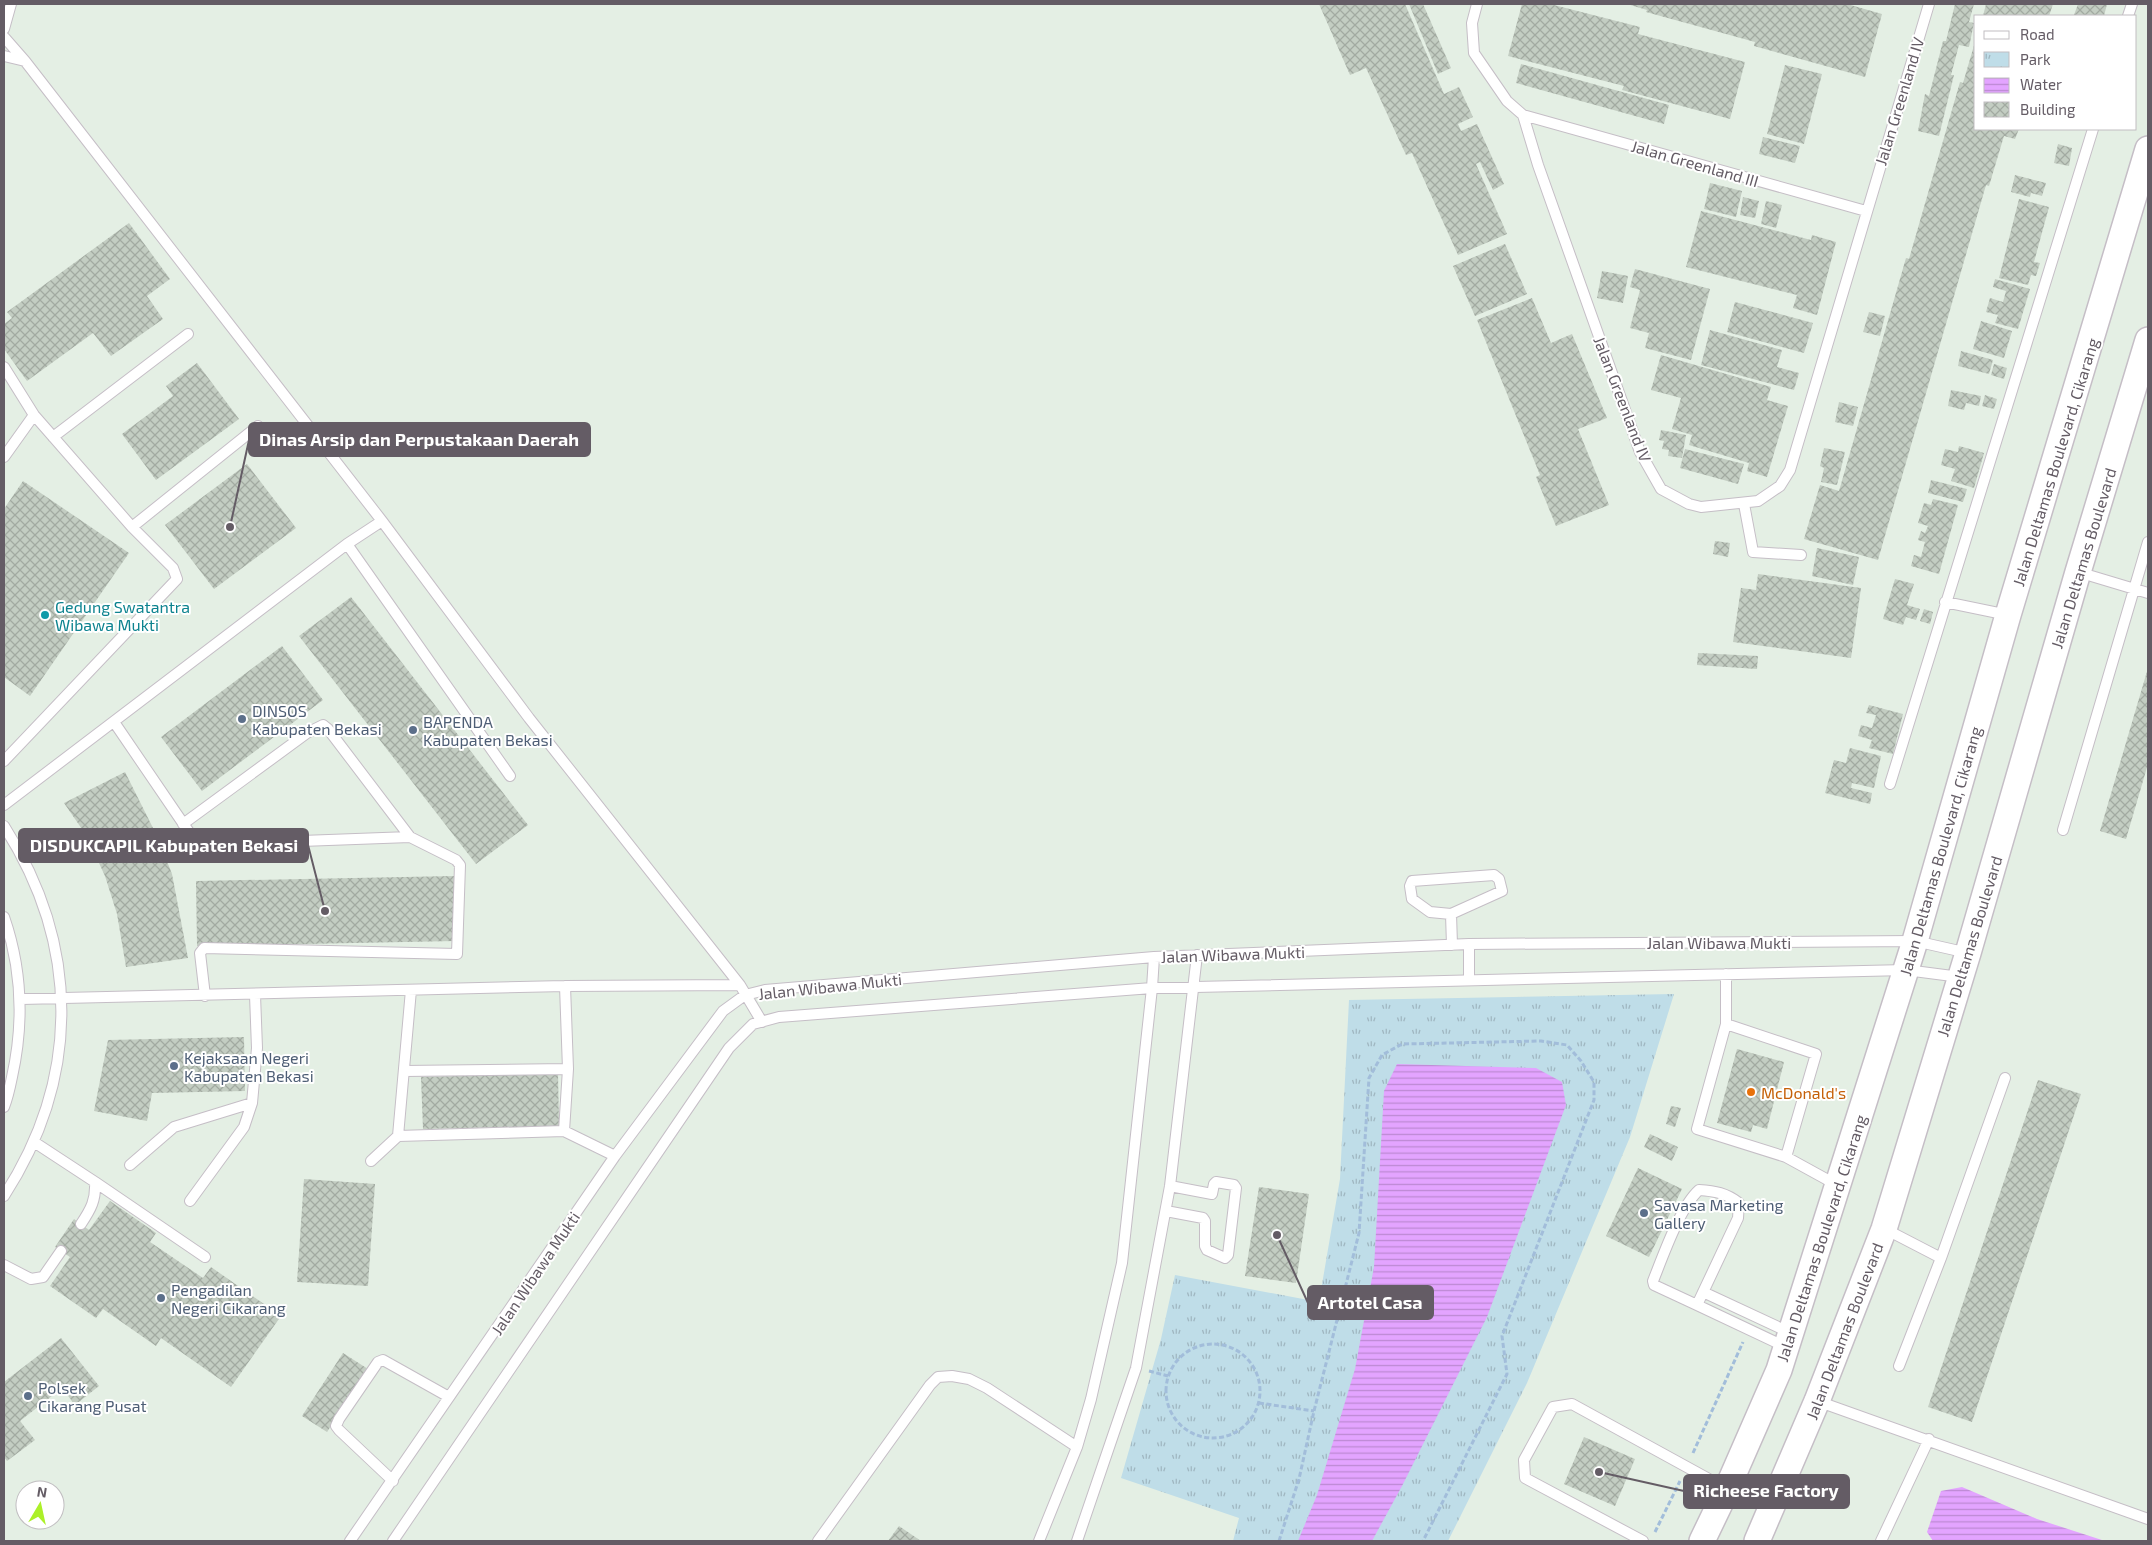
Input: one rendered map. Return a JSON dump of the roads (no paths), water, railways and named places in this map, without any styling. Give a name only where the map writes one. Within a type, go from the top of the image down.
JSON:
[{"type":"street","name":"Jalan Deltamas Boulevard, Cikarang","points":[[1702,1541],[1779,1370],[1789,1340],[1915,941],[2008,615],[2148,150]]},
{"type":"street","name":"Jalan Deltamas Boulevard","points":[[1757,1541],[1817,1401],[1884,1229],[1968,953],[2078,572],[2148,340]]},
{"type":"lane","points":[[4,29],[11,4]]},
{"type":"lane","points":[[1477,4],[1472,23],[1474,54],[1507,101],[1523,115]]},
{"type":"lane","name":"Jalan Greenland IV","points":[[1523,115],[1538,165],[1640,452],[1657,485],[1668,494],[1696,507],[1744,504],[1765,498],[1776,490],[1793,464],[1866,211],[1929,4]]},
{"type":"lane","points":[[4,37],[25,61],[382,521],[529,718],[740,985],[762,1022]]},
{"type":"lane","points":[[4,56],[25,61]]},
{"type":"lane","name":"Jalan Greenland III","points":[[1523,115],[1866,211]]},
{"type":"lane","points":[[1890,784],[2093,130]]},
{"type":"lane","points":[[52,437],[188,334]]},
{"type":"lane","points":[[4,367],[34,415],[52,437],[132,527],[176,573],[176,582],[13,750],[4,762]]},
{"type":"lane","points":[[4,457],[34,415]]},
{"type":"lane","points":[[132,527],[258,426]]},
{"type":"lane","points":[[1744,504],[1753,552],[1801,555]]},
{"type":"lane","points":[[4,805],[347,544],[382,521]]},
{"type":"lane","points":[[2063,830],[2148,542]]},
{"type":"lane","points":[[347,544],[510,776]]},
{"type":"lane","points":[[2078,572],[2148,593]]},
{"type":"lane","points":[[1945,602],[2008,615]]},
{"type":"lane","points":[[114,722],[191,836],[201,842],[217,844],[410,837]]},
{"type":"lane","points":[[183,824],[307,733],[322,726],[328,729],[410,837],[459,862],[458,953],[204,948],[200,953],[205,996]]},
{"type":"lane","points":[[4,744],[13,750]]},
{"type":"lane","points":[[4,826],[22,854],[43,900],[56,949],[62,999],[60,1048],[50,1096],[34,1142],[4,1196]]},
{"type":"lane","points":[[1494,875],[1499,879],[1502,891],[1451,914],[1430,912],[1412,899],[1410,886],[1412,881],[1494,875]]},
{"type":"lane","points":[[1451,914],[1452,945]]},
{"type":"lane","points":[[4,917],[12,942],[21,999],[18,1050],[4,1107]]},
{"type":"lane","name":"Jalan Wibawa Mukti","points":[[350,1541],[615,1156],[723,1011],[745,995],[765,990],[1154,957],[1469,944],[1915,941],[1968,953]]},
{"type":"lane","points":[[1469,944],[1469,980]]},
{"type":"lane","points":[[1077,1541],[1136,1368],[1170,1186],[1197,955]]},
{"type":"lane","points":[[1039,1541],[1077,1447],[1091,1399],[1122,1263],[1154,957]]},
{"type":"lane","name":"Jalan Wibawa Mukti","points":[[393,1541],[729,1048],[754,1024],[779,1017],[1152,988],[1906,970],[1960,977]]},
{"type":"lane","points":[[1726,974],[1726,1024],[1697,1129],[1786,1157],[1838,1186]]},
{"type":"lane","points":[[21,999],[255,995],[565,986],[740,985]]},
{"type":"lane","points":[[564,1130],[568,1069],[565,986]]},
{"type":"lane","points":[[398,1136],[411,990]]},
{"type":"lane","points":[[190,1201],[244,1127],[252,1103],[257,1048],[255,995]]},
{"type":"lane","points":[[1726,1024],[1816,1054],[1786,1157]]},
{"type":"lane","points":[[404,1071],[568,1069]]},
{"type":"lane","points":[[1899,1366],[1941,1258],[2005,1078]]},
{"type":"lane","points":[[130,1165],[174,1127],[252,1103]]},
{"type":"lane","points":[[370,1161],[398,1136],[564,1130],[615,1156]]},
{"type":"lane","points":[[34,1142],[205,1257]]},
{"type":"lane","points":[[81,1224],[92,1209],[96,1197],[94,1182]]},
{"type":"lane","points":[[1166,1211],[1203,1218],[1205,1221],[1205,1246],[1207,1250],[1225,1258],[1228,1255],[1236,1188],[1234,1185],[1216,1182],[1212,1194],[1170,1186]]},
{"type":"lane","points":[[1697,1305],[1738,1218],[1738,1203],[1729,1196],[1716,1191],[1699,1190],[1692,1197],[1666,1248],[1653,1281],[1654,1285],[1659,1290],[1697,1305],[1749,1330],[1789,1340]]},
{"type":"lane","points":[[1884,1229],[1941,1258]]},
{"type":"lane","points":[[4,1266],[31,1278],[43,1277],[61,1251]]},
{"type":"lane","points":[[1703,1292],[1789,1340]]},
{"type":"lane","points":[[393,1481],[338,1430],[337,1423],[380,1361],[392,1364],[449,1397]]},
{"type":"lane","points":[[818,1541],[930,1385],[938,1377],[952,1376],[969,1379],[1077,1447]]},
{"type":"lane","points":[[1817,1401],[2148,1519]]},
{"type":"lane","points":[[1643,1541],[1525,1478],[1524,1460],[1553,1407],[1572,1404],[1727,1489]]},
{"type":"lane","points":[[1881,1541],[1929,1440]]},
{"type":"water","points":[[1397,1064],[1536,1068],[1562,1082],[1566,1105],[1487,1317],[1402,1486],[1372,1541],[1298,1541],[1317,1495],[1355,1369],[1374,1267],[1384,1091]]},
{"type":"water","points":[[1962,1487],[2037,1519],[2105,1541],[1933,1541],[1927,1532],[1941,1491]]},
{"type":"place","name":"Dinas Arsip dan Perpustakaan Daerah","points":[[230,527]]},
{"type":"place","name":"Gedung Swatantra Wibawa Mukti","points":[[45,615]]},
{"type":"place","name":"DINSOS Kabupaten Bekasi","points":[[242,719]]},
{"type":"place","name":"BAPENDA Kabupaten Bekasi","points":[[413,730]]},
{"type":"place","name":"DISDUKCAPIL Kabupaten Bekasi","points":[[325,911]]},
{"type":"place","name":"Kejaksaan Negeri Kabupaten Bekasi","points":[[174,1066]]},
{"type":"place","name":"McDonald's","points":[[1751,1092]]},
{"type":"place","name":"Savasa Marketing Gallery","points":[[1644,1213]]},
{"type":"place","name":"Artotel Casa","points":[[1277,1235]]},
{"type":"place","name":"Pengadilan Negeri Cikarang","points":[[161,1298]]},
{"type":"place","name":"Polsek Cikarang Pusat","points":[[28,1396]]},
{"type":"place","name":"Richeese Factory","points":[[1599,1472]]}]
